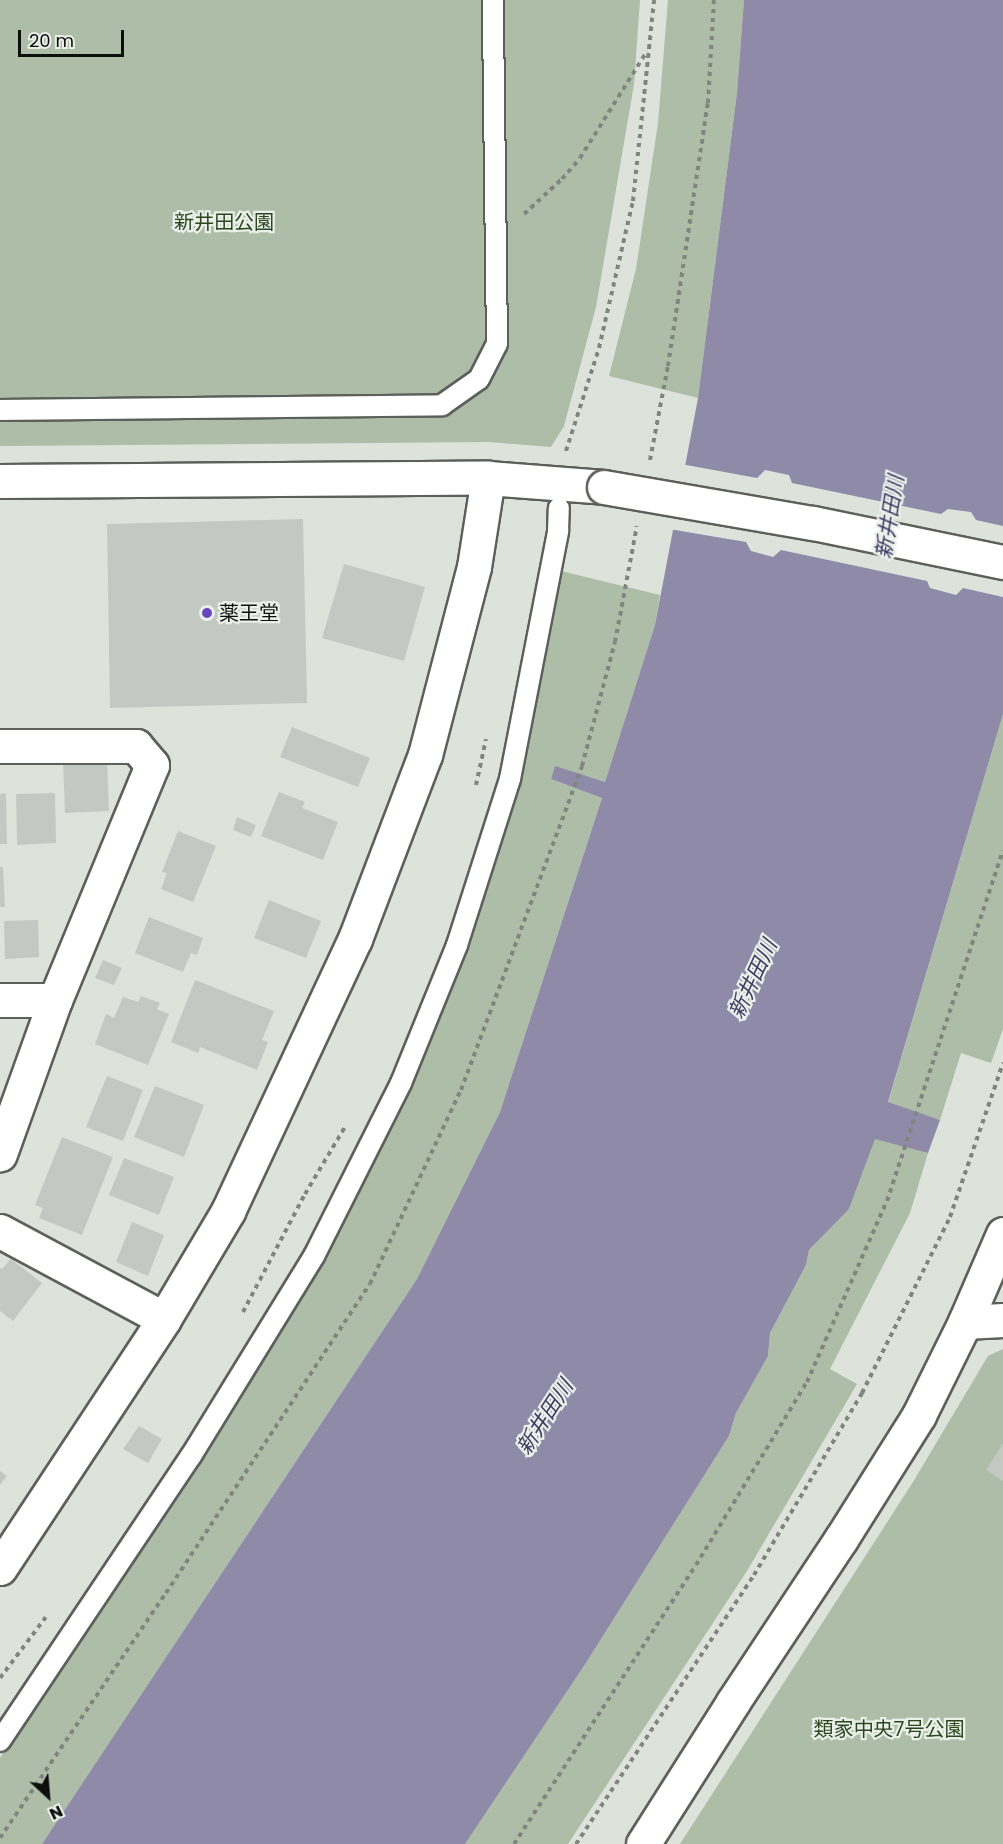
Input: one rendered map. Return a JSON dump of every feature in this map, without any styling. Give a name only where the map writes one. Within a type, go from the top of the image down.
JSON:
[{"type":"street","points":[[0,1568],[164,1319],[228,1211],[355,939],[424,755],[474,567],[488,478]]},
{"type":"street","points":[[0,481],[488,478],[604,487],[813,523],[1003,562]]},
{"type":"street","points":[[0,746],[136,746],[152,765],[55,1000],[0,1154]]},
{"type":"street","points":[[0,1000],[55,1000]]},
{"type":"street","points":[[0,1231],[164,1319]]},
{"type":"street","points":[[643,1844],[733,1702],[842,1539],[913,1424],[965,1322],[1003,1234]]},
{"type":"street","points":[[965,1322],[1003,1320]]},
{"type":"lane","points":[[0,411],[442,405],[479,379],[497,344],[493,0]]},
{"type":"lane","points":[[0,1741],[190,1456],[314,1256],[400,1083],[458,945],[510,779],[558,531],[559,508]]},
{"type":"path","points":[[563,460],[599,348],[633,201],[654,0]]},
{"type":"path","points":[[648,470],[668,366],[708,103],[714,0]]},
{"type":"path","points":[[496,242],[562,179],[580,158],[649,48]]},
{"type":"path","points":[[0,1838],[166,1593],[370,1284],[461,1090],[582,766],[615,642],[639,516]]},
{"type":"path","points":[[475,787],[488,732]]},
{"type":"path","points":[[514,1844],[696,1565],[807,1382],[887,1201],[1003,852]]},
{"type":"path","points":[[576,1844],[754,1575],[862,1393],[950,1217],[1003,1063]]},
{"type":"path","points":[[239,1320],[305,1194],[350,1118]]},
{"type":"path","points":[[0,1678],[51,1611]]},
{"type":"green space","name":"新井田公園","points":[[0,0],[640,0],[634,84],[596,307],[564,426],[551,447],[489,442],[0,446]]},
{"type":"green space","points":[[668,0],[744,0],[737,93],[698,398],[609,376],[636,269],[658,123]]},
{"type":"green space","points":[[561,571],[660,595],[655,625],[605,782],[555,767],[551,779],[602,798],[500,1112],[417,1279],[42,1844],[0,1844],[0,1758],[201,1457],[327,1256],[413,1077],[521,772]]},
{"type":"green space","points":[[1003,714],[1003,1029],[991,1063],[961,1053],[940,1120],[888,1103]]},
{"type":"green space","points":[[875,1138],[928,1153],[910,1213],[830,1369],[857,1384],[747,1571],[568,1844],[465,1844],[584,1666],[729,1436],[736,1413],[768,1356],[770,1333],[806,1265],[809,1250],[849,1209]]},
{"type":"green space","name":"類家中央7号公園","points":[[1003,1349],[1003,1844],[680,1844],[913,1482],[988,1356]]},
{"type":"water","name":"新井田川","points":[[744,0],[1003,0],[1003,714],[888,1102],[940,1120],[928,1153],[875,1139],[849,1209],[809,1250],[806,1265],[770,1333],[768,1356],[736,1413],[729,1436],[584,1666],[465,1844],[42,1844],[417,1279],[500,1112],[602,798],[551,779],[555,766],[605,782],[655,625],[698,398],[737,93]]},
{"type":"pier","points":[[681,464],[757,478],[765,470],[789,475],[792,483],[941,514],[948,509],[971,512],[976,520],[1003,526],[1003,597],[963,588],[956,595],[930,588],[927,581],[781,550],[773,557],[751,551],[746,542],[669,529]]},
{"type":"building","name":"薬王堂","points":[[303,519],[307,703],[110,708],[107,524]]},
{"type":"building","points":[[344,564],[425,587],[404,661],[322,638]]},
{"type":"building","points":[[292,727],[370,758],[358,787],[280,757]]},
{"type":"building","points":[[107,760],[109,811],[65,813],[63,761]]},
{"type":"building","points":[[279,792],[305,802],[302,808],[338,822],[323,860],[261,836]]},
{"type":"building","points":[[6,793],[7,844],[0,844],[0,794]]},
{"type":"building","points":[[55,793],[56,843],[17,845],[16,794]]},
{"type":"building","points":[[237,817],[256,825],[251,837],[233,830]]},
{"type":"building","points":[[178,831],[216,846],[193,902],[161,889],[167,873],[162,872]]},
{"type":"building","points":[[0,867],[3,867],[5,907],[0,907]]},
{"type":"building","points":[[269,900],[321,921],[306,958],[254,938]]},
{"type":"building","points":[[149,917],[203,938],[197,955],[191,953],[183,972],[135,953]]},
{"type":"building","points":[[38,920],[39,957],[5,959],[4,921]]},
{"type":"building","points":[[103,960],[122,968],[114,985],[95,978]]},
{"type":"building","points":[[195,980],[274,1011],[262,1040],[268,1042],[257,1070],[200,1047],[198,1053],[171,1042]]},
{"type":"building","points":[[141,996],[160,1003],[157,1009],[169,1014],[148,1065],[95,1044],[106,1014],[114,1018],[123,997],[138,1002]]},
{"type":"building","points":[[107,1076],[143,1090],[123,1141],[86,1127]]},
{"type":"building","points":[[155,1086],[204,1105],[184,1157],[134,1137]]},
{"type":"building","points":[[62,1137],[113,1157],[82,1235],[39,1218],[43,1208],[35,1205]]},
{"type":"building","points":[[124,1158],[174,1177],[159,1215],[109,1195]]},
{"type":"building","points":[[132,1222],[164,1235],[148,1276],[116,1262]]},
{"type":"building","points":[[11,1259],[42,1283],[13,1321],[0,1311],[0,1268],[2,1269]]},
{"type":"building","points":[[139,1426],[162,1439],[148,1463],[123,1449]]},
{"type":"building","points":[[1003,1443],[1003,1481],[986,1470]]},
{"type":"building","points":[[0,1471],[7,1476],[0,1485]]},
{"type":"place","name":"薬王堂","points":[[207,613]]}]
